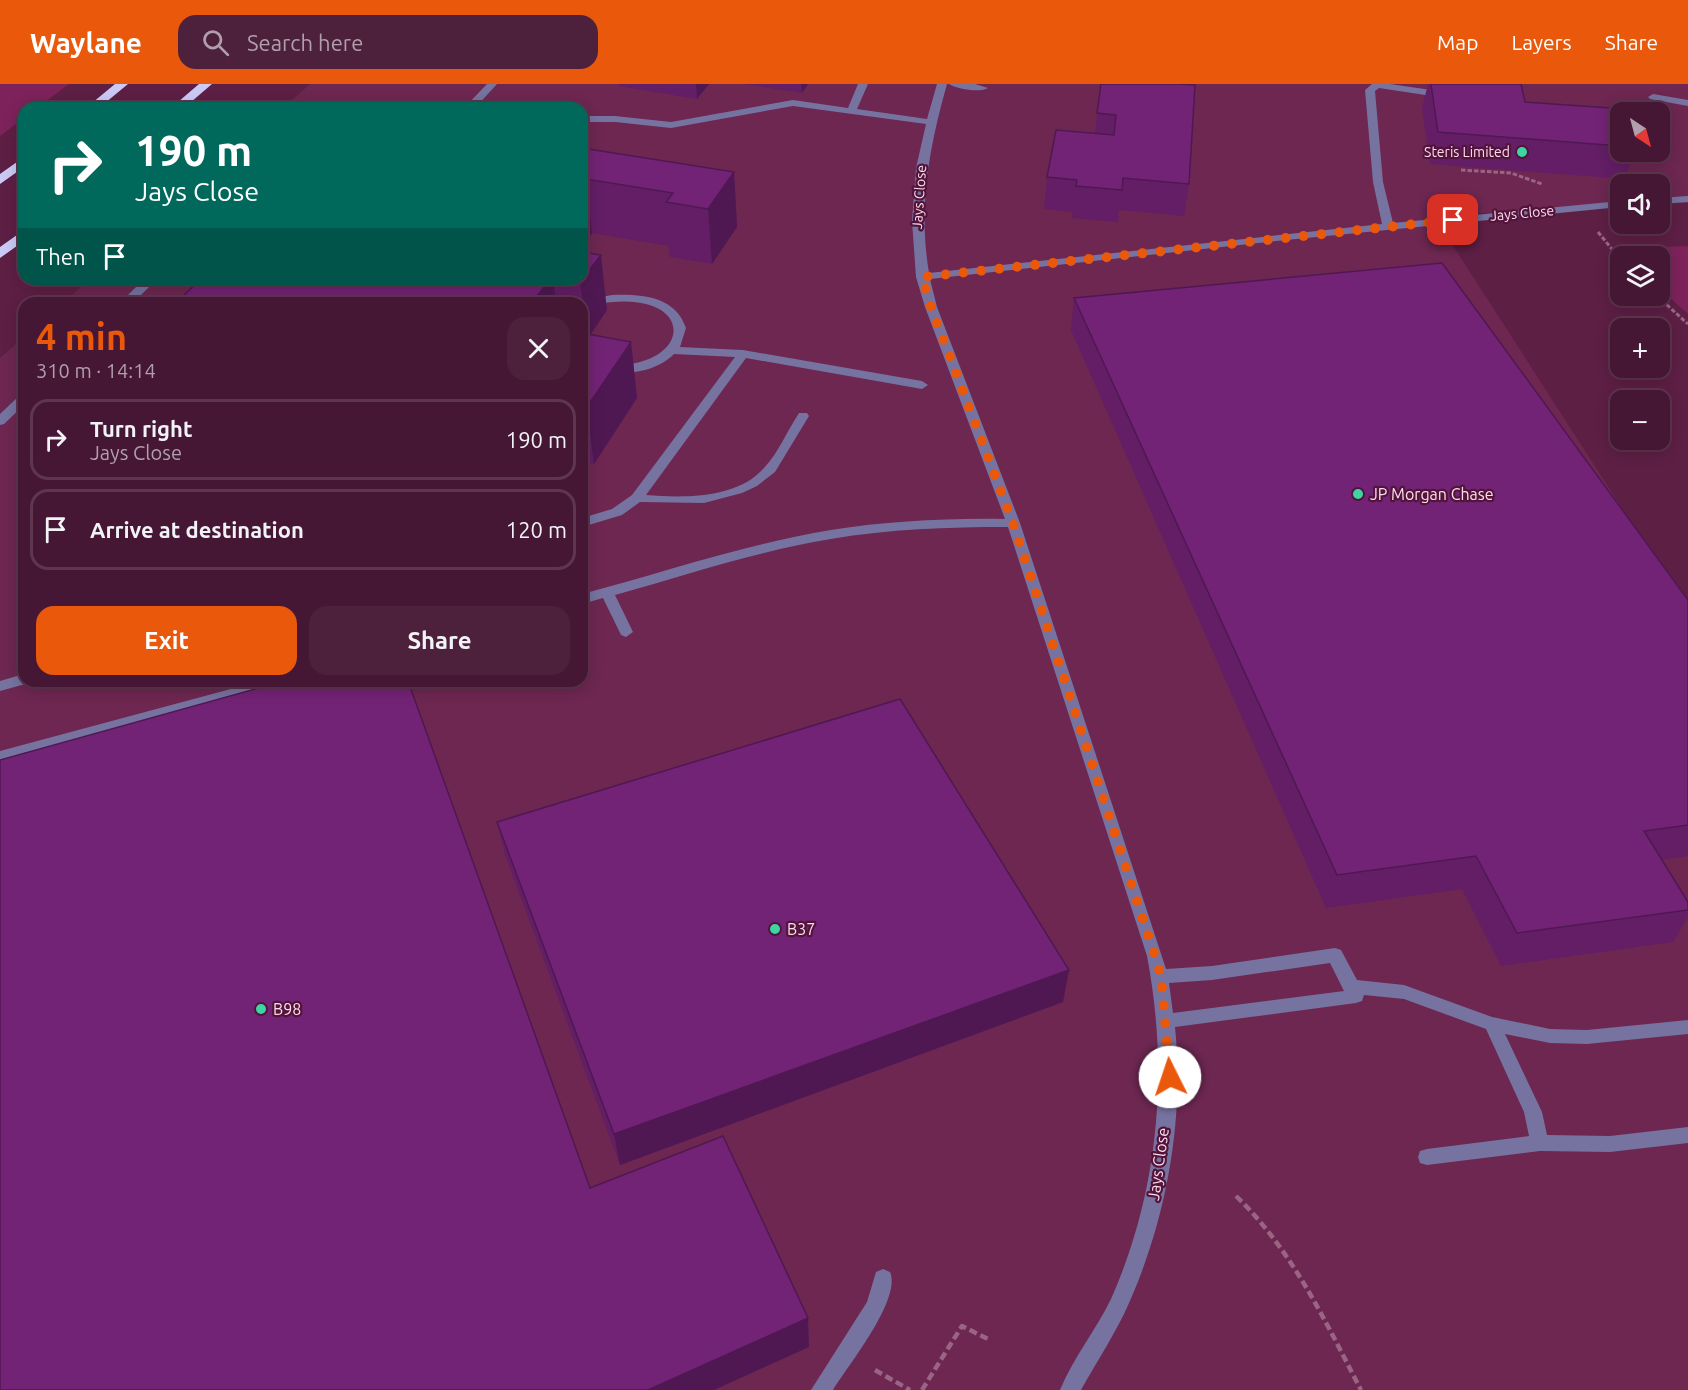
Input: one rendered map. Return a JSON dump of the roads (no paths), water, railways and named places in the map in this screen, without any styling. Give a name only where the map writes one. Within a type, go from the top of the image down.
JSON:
[{"type":"highway","points":[[100,102],[122,84]]},
{"type":"highway","points":[[184,102],[206,84]]},
{"type":"highway","points":[[0,180],[18,166]]},
{"type":"highway","points":[[0,254],[18,239]]},
{"type":"street","points":[[475,102],[492,84]]},
{"type":"street","points":[[851,111],[863,84]]},
{"type":"street","name":"Jays Close","points":[[942,84],[930,122],[918,176],[916,235],[922,277],[931,307],[1013,523],[1161,976],[1166,1021],[1170,1077],[1152,1212],[1117,1306],[1070,1390]]},
{"type":"street","points":[[954,84],[983,88]]},
{"type":"street","points":[[1388,227],[1378,182],[1370,90],[1377,85],[1452,96]]},
{"type":"street","points":[[1653,97],[1688,103]]},
{"type":"street","points":[[588,119],[615,119],[670,125],[793,104],[930,122]]},
{"type":"street","points":[[1670,200],[1688,199]]},
{"type":"street","name":"Jays Close","points":[[922,277],[1610,205]]},
{"type":"street","points":[[132,297],[145,285]]},
{"type":"street","points":[[588,303],[604,299],[645,299],[662,305],[674,315],[680,326],[680,338],[672,350],[658,360],[640,367],[619,370],[588,367]]},
{"type":"street","points":[[672,350],[743,354],[922,385]]},
{"type":"street","points":[[588,521],[617,512],[637,498],[743,354]]},
{"type":"street","points":[[0,421],[18,404]]},
{"type":"street","points":[[637,498],[675,502],[704,499],[738,489],[766,474],[803,416]]},
{"type":"street","points":[[588,597],[803,540],[864,531],[966,523],[1013,523]]},
{"type":"street","points":[[607,592],[626,632]]},
{"type":"street","points":[[0,686],[18,681]]},
{"type":"street","points":[[0,757],[258,687]]},
{"type":"street","points":[[1161,976],[1212,973],[1335,955],[1356,996],[1166,1021]]},
{"type":"street","points":[[1351,987],[1382,988],[1404,992],[1492,1024],[1550,1036],[1587,1037],[1688,1027]]},
{"type":"street","points":[[1492,1024],[1533,1112],[1540,1143]]},
{"type":"street","points":[[1427,1157],[1540,1143],[1610,1144],[1688,1135]]},
{"type":"street","points":[[821,1390],[876,1306],[883,1278]]},
{"type":"place","name":"Steris Limited","points":[[1522,152]]},
{"type":"place","name":"JP Morgan Chase","points":[[1358,494]]},
{"type":"place","name":"B37","points":[[775,929]]},
{"type":"place","name":"B98","points":[[261,1009]]}]
